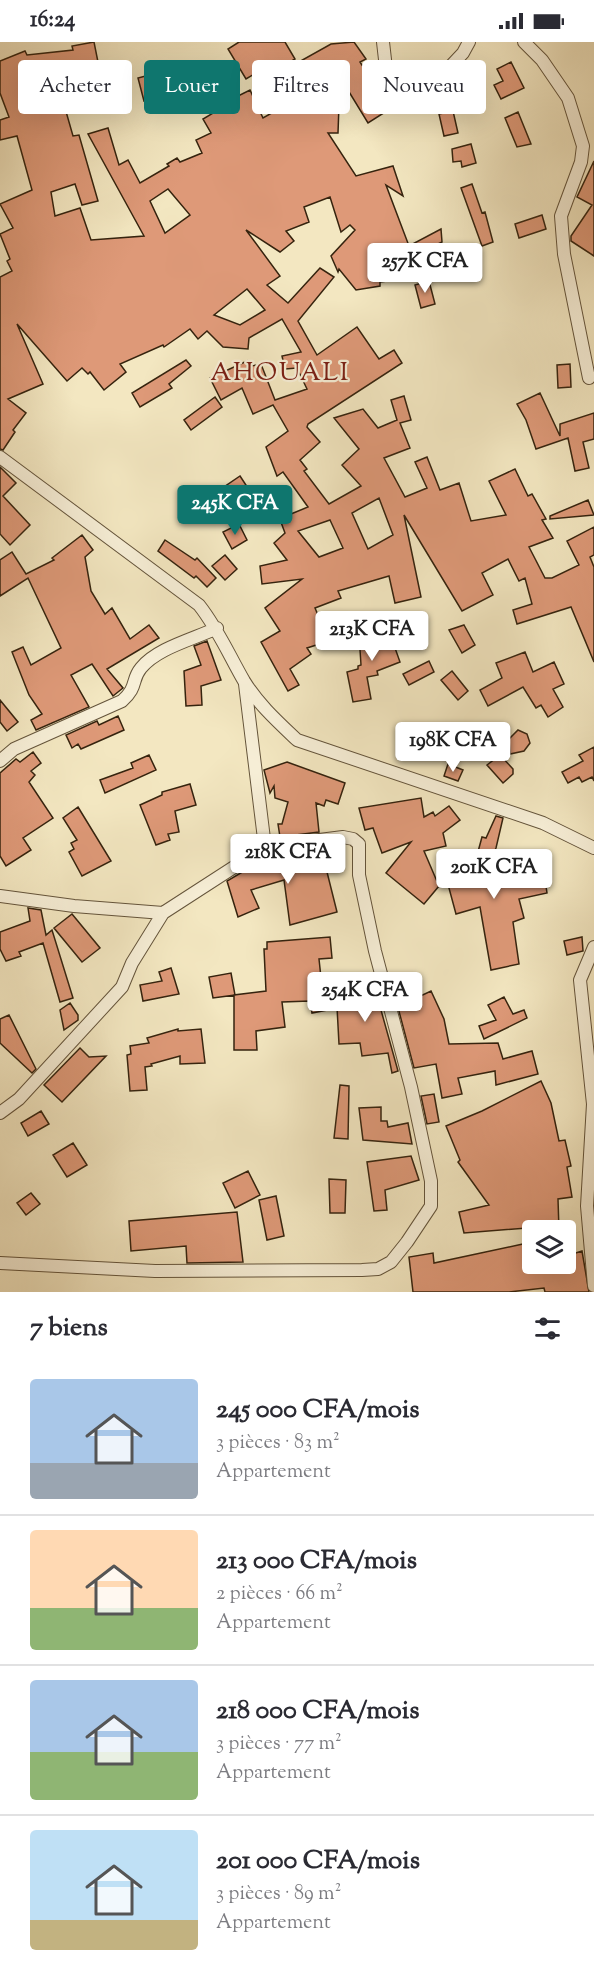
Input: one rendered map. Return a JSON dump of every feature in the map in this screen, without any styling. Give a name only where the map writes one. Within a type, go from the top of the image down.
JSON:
[{"type":"street","points":[[383,42],[387,77],[398,95],[430,88],[463,53],[469,42]]},
{"type":"street","points":[[525,42],[542,60],[568,98],[583,146],[582,162],[561,216],[564,254],[589,378]]},
{"type":"street","points":[[0,457],[199,605],[217,628],[245,682],[267,712],[297,740],[543,823],[594,848]]},
{"type":"street","points":[[0,761],[14,749],[122,701],[132,691],[140,669],[161,654],[217,628]]},
{"type":"street","points":[[245,682],[266,847]]},
{"type":"street","points":[[0,1113],[19,1099],[122,987],[132,963],[163,913],[266,847],[343,837],[353,838],[359,844],[358,875],[375,951],[411,1087],[430,1181],[431,1206],[391,1262],[378,1269],[155,1271],[0,1263]]},
{"type":"street","points":[[0,896],[74,906],[163,913]]},
{"type":"street","points":[[594,947],[580,980],[593,1104],[587,1206],[594,1286]]},
{"type":"building","points":[[94,42],[98,60],[18,60],[18,114],[67,114],[73,136],[79,135],[98,201],[82,205],[75,184],[51,192],[55,216],[80,208],[91,240],[144,236],[88,134],[108,128],[119,165],[128,160],[140,183],[169,166],[167,164],[177,158],[180,162],[202,153],[196,140],[211,133],[203,119],[212,114],[240,114],[240,95],[250,90],[252,114],[261,114],[263,118],[270,114],[339,114],[338,133],[328,133],[356,176],[393,166],[403,196],[386,185],[409,246],[441,229],[442,242],[418,254],[422,276],[380,282],[380,286],[356,290],[339,269],[338,272],[331,256],[355,230],[350,225],[341,232],[330,197],[304,207],[309,222],[286,231],[294,241],[280,252],[246,230],[280,276],[267,285],[288,303],[320,268],[334,277],[298,321],[317,355],[357,327],[379,359],[394,350],[402,363],[308,424],[307,427],[320,442],[300,460],[307,469],[304,471],[329,504],[361,486],[342,465],[359,449],[334,418],[363,409],[378,428],[397,420],[391,400],[404,396],[411,420],[400,423],[410,448],[384,458],[405,497],[427,488],[415,462],[427,457],[440,490],[459,483],[471,521],[506,515],[489,481],[515,469],[528,496],[532,494],[546,519],[542,520],[553,538],[529,547],[545,578],[552,578],[579,565],[567,541],[594,527],[594,555],[590,557],[594,567],[594,662],[571,607],[517,624],[513,610],[532,604],[525,578],[519,581],[508,559],[482,573],[493,595],[462,611],[404,515],[421,597],[395,603],[389,576],[338,591],[341,598],[315,608],[329,641],[307,648],[311,654],[290,669],[299,685],[288,691],[261,642],[280,631],[265,608],[302,579],[262,584],[260,566],[287,560],[274,543],[285,533],[275,506],[277,504],[286,516],[308,507],[283,472],[277,476],[266,447],[288,431],[273,405],[253,414],[242,388],[221,400],[210,378],[247,361],[247,367],[261,364],[275,400],[307,389],[297,368],[285,369],[282,356],[301,352],[282,319],[249,338],[248,349],[223,347],[207,331],[198,339],[190,329],[164,347],[163,345],[120,364],[126,372],[104,390],[90,372],[88,374],[82,368],[67,381],[17,324],[43,384],[8,399],[26,413],[13,430],[15,432],[3,450],[0,449],[0,277],[12,271],[0,234],[13,228],[0,204],[32,190],[17,136],[0,140],[0,120],[9,117],[0,93],[0,61],[25,51],[27,55],[73,50],[72,46]],"holes":[[[168,189],[190,215],[165,233],[150,201]],[[247,289],[265,310],[240,325],[214,315]],[[379,498],[393,535],[368,549],[352,513]],[[330,520],[343,548],[319,557],[298,531]]]},
{"type":"building","points":[[239,42],[285,42],[295,59],[252,60],[252,75],[246,79],[240,69],[240,60],[235,60],[228,49]]},
{"type":"building","points":[[354,42],[366,59],[360,62],[362,65],[362,113],[350,93],[350,60],[302,60],[331,44]]},
{"type":"building","points":[[511,62],[524,88],[501,99],[494,85],[503,81],[497,69]]},
{"type":"building","points":[[144,76],[144,101],[138,78]]},
{"type":"building","points":[[518,112],[531,144],[517,147],[505,118]]},
{"type":"building","points":[[363,114],[382,114],[368,123]]},
{"type":"building","points":[[439,114],[454,114],[458,133],[444,136]]},
{"type":"building","points":[[471,144],[476,163],[462,167],[461,161],[453,162],[452,149]]},
{"type":"building","points":[[594,161],[594,256],[571,241],[571,236],[592,205],[577,197]]},
{"type":"building","points":[[472,184],[482,213],[485,212],[493,242],[482,246],[461,188]]},
{"type":"building","points":[[542,215],[546,229],[519,238],[515,224]]},
{"type":"building","points":[[429,281],[435,304],[421,308],[415,285]]},
{"type":"building","points":[[186,360],[191,366],[169,384],[172,388],[140,407],[132,393]]},
{"type":"building","points":[[570,364],[571,387],[558,388],[557,365]]},
{"type":"building","points":[[540,393],[560,436],[560,424],[594,413],[594,439],[583,442],[589,468],[575,471],[568,438],[536,449],[526,420],[517,404]]},
{"type":"building","points":[[215,397],[222,407],[191,430],[184,420]]},
{"type":"building","points":[[0,467],[16,483],[3,496],[30,525],[10,545],[0,534]]},
{"type":"building","points":[[240,476],[259,505],[244,516],[224,487]]},
{"type":"building","points":[[588,500],[594,515],[550,519],[550,516]]},
{"type":"building","points":[[239,524],[247,540],[232,549],[223,532]]},
{"type":"building","points":[[82,535],[93,550],[85,557],[91,591],[105,614],[112,608],[130,639],[149,625],[159,638],[107,669],[123,688],[113,696],[92,664],[71,675],[89,707],[36,730],[31,720],[42,714],[29,695],[12,652],[23,647],[31,665],[61,648],[28,578],[0,596],[0,560],[12,552],[26,574],[54,560],[52,558]]},
{"type":"building","points":[[165,540],[195,560],[197,558],[216,578],[207,587],[196,576],[194,578],[158,551]]},
{"type":"building","points":[[225,555],[237,569],[225,580],[212,566]]},
{"type":"building","points":[[464,625],[475,645],[462,653],[449,630]]},
{"type":"building","points":[[389,631],[400,662],[377,671],[378,675],[367,677],[371,699],[353,702],[347,672],[358,669],[361,665],[359,634]]},
{"type":"building","points":[[207,641],[221,680],[201,686],[202,705],[186,706],[184,671],[201,665],[194,646]]},
{"type":"building","points":[[525,652],[533,672],[554,662],[564,684],[553,689],[563,707],[548,717],[541,705],[536,708],[523,687],[488,706],[480,690],[502,678],[496,663]]},
{"type":"building","points":[[429,661],[434,672],[409,685],[403,674]]},
{"type":"building","points":[[452,671],[468,691],[458,700],[441,680]]},
{"type":"building","points":[[0,700],[18,722],[7,731],[0,722]]},
{"type":"building","points":[[118,716],[124,730],[81,749],[78,744],[72,748],[66,735],[97,721],[99,725]]},
{"type":"building","points":[[518,730],[527,734],[530,743],[524,751],[510,754],[509,739]]},
{"type":"building","points":[[594,747],[594,781],[592,777],[582,782],[579,777],[568,783],[562,772],[583,761],[579,755]]},
{"type":"building","points":[[33,752],[41,763],[31,771],[35,775],[29,782],[53,818],[23,838],[31,850],[6,866],[0,856],[0,773],[16,759],[20,762]]},
{"type":"building","points":[[149,755],[156,770],[105,793],[100,780],[133,768],[131,763]]},
{"type":"building","points":[[500,755],[513,769],[513,774],[503,783],[487,765]]},
{"type":"building","points":[[287,762],[345,783],[338,804],[326,800],[324,806],[316,803],[319,832],[280,837],[278,824],[282,824],[288,802],[275,798],[274,786],[270,793],[264,770]]},
{"type":"building","points":[[448,764],[463,770],[458,781],[444,776]]},
{"type":"building","points":[[190,784],[196,805],[175,811],[179,832],[168,834],[170,840],[156,845],[140,805],[162,795],[162,792]]},
{"type":"building","points":[[421,798],[424,817],[433,812],[435,816],[449,806],[460,820],[443,833],[446,846],[424,851],[439,886],[424,904],[386,873],[411,842],[382,853],[373,828],[365,830],[359,808]]},
{"type":"building","points":[[78,807],[111,861],[82,876],[69,852],[74,849],[71,843],[77,840],[63,818]]},
{"type":"building","points":[[496,816],[503,818],[496,848],[484,870],[495,865],[499,876],[519,869],[524,885],[545,880],[547,893],[519,899],[524,918],[513,922],[519,964],[491,970],[480,907],[456,914],[449,888],[442,876],[445,875],[442,864],[450,861],[460,886],[482,879],[476,859],[482,837],[486,838]]},
{"type":"building","points":[[321,848],[337,912],[290,925],[284,880],[251,890],[259,908],[238,917],[227,881],[244,871],[261,865],[260,860],[282,853]]},
{"type":"building","points":[[28,908],[41,910],[46,935],[52,930],[73,998],[60,1002],[43,943],[19,952],[21,956],[6,961],[0,949],[0,932],[30,921]]},
{"type":"building","points":[[72,914],[100,948],[82,962],[54,928]]},
{"type":"building","points":[[330,937],[332,958],[319,959],[322,987],[329,986],[333,1009],[312,1013],[310,1001],[282,1002],[285,1027],[256,1031],[257,1050],[234,1050],[234,995],[266,991],[264,949],[267,949],[267,942]]},
{"type":"building","points":[[582,937],[583,951],[567,955],[564,941]]},
{"type":"building","points":[[171,968],[179,994],[143,1001],[140,985],[162,981],[159,972]]},
{"type":"building","points":[[231,973],[235,995],[213,998],[209,977]]},
{"type":"building","points":[[404,978],[410,1001],[431,991],[444,1019],[449,1044],[498,1043],[503,1059],[532,1051],[538,1074],[496,1085],[495,1071],[458,1078],[462,1094],[442,1098],[436,1064],[414,1068],[391,981]]},
{"type":"building","points":[[374,979],[398,1071],[392,1073],[388,1053],[362,1056],[360,1043],[339,1044],[337,1007],[356,1007],[353,981]]},
{"type":"building","points":[[504,997],[513,1014],[524,1010],[527,1018],[484,1039],[479,1026],[496,1020],[488,1005]]},
{"type":"building","points":[[70,1003],[78,1015],[78,1020],[64,1030],[60,1010]]},
{"type":"building","points":[[9,1015],[36,1069],[32,1073],[0,1043],[0,1019]]},
{"type":"building","points":[[178,1029],[178,1031],[201,1029],[205,1063],[180,1064],[180,1056],[151,1064],[152,1066],[145,1067],[147,1090],[130,1091],[127,1055],[131,1054],[130,1046],[149,1043],[147,1038]]},
{"type":"building","points":[[80,1048],[89,1057],[106,1056],[62,1102],[44,1085]]},
{"type":"building","points":[[541,1081],[551,1103],[559,1141],[565,1140],[571,1166],[567,1167],[572,1197],[558,1199],[559,1220],[522,1220],[522,1228],[464,1233],[459,1212],[489,1205],[458,1162],[460,1160],[446,1126],[482,1111]]},
{"type":"building","points":[[340,1085],[349,1086],[348,1139],[334,1138]]},
{"type":"building","points":[[434,1094],[439,1122],[427,1124],[421,1096]]},
{"type":"building","points":[[381,1107],[381,1121],[387,1121],[388,1127],[408,1123],[412,1144],[363,1140],[359,1108]]},
{"type":"building","points":[[41,1111],[49,1124],[28,1136],[21,1123]]},
{"type":"building","points":[[73,1143],[87,1165],[67,1177],[53,1155]]},
{"type":"building","points":[[411,1156],[419,1180],[385,1190],[387,1210],[374,1211],[367,1162]]},
{"type":"building","points":[[248,1171],[260,1195],[235,1208],[223,1183]]},
{"type":"building","points":[[329,1179],[346,1180],[345,1213],[330,1213]]},
{"type":"building","points":[[31,1193],[40,1204],[26,1215],[17,1203]]},
{"type":"building","points":[[276,1196],[284,1236],[267,1240],[259,1200]]},
{"type":"building","points":[[237,1212],[243,1262],[187,1263],[186,1246],[131,1251],[129,1221]]},
{"type":"building","points":[[522,1244],[522,1274],[576,1274],[576,1253],[582,1251],[589,1292],[545,1292],[544,1288],[509,1292],[413,1292],[409,1257],[433,1253],[434,1263]]},
{"type":"district","name":"AHOUALI","points":[[280,371]]}]
